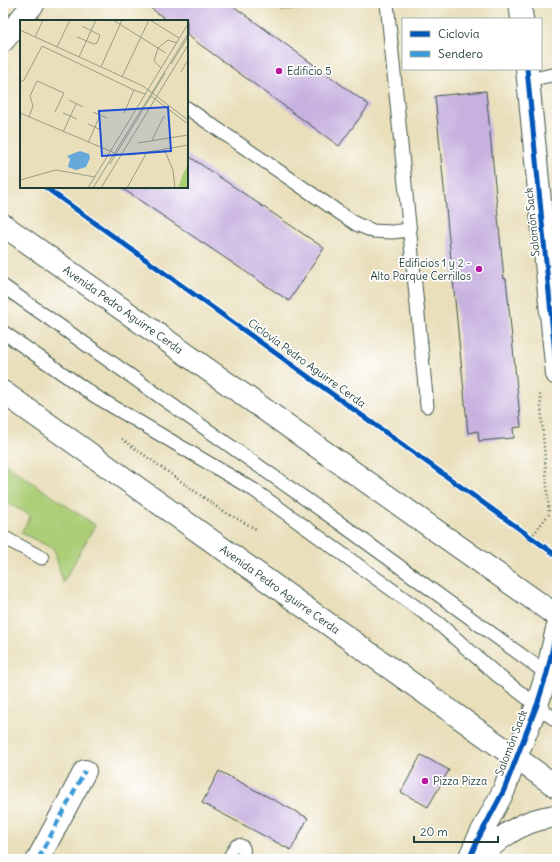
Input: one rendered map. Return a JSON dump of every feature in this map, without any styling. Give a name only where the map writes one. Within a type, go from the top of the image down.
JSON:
[{"type":"main road","points":[[20,20],[34,3]]},
{"type":"main road","points":[[520,3],[522,18]]},
{"type":"main road","points":[[3,41],[20,20]]},
{"type":"main road","name":"Salomón Sack","points":[[528,74],[553,298],[557,374]]},
{"type":"main road","name":"Avenida Pedro Aguirre Cerda","points":[[3,225],[557,616]]},
{"type":"main road","name":"Avenida Pedro Aguirre Cerda","points":[[3,392],[557,787]]},
{"type":"main road","name":"Salomón Sack","points":[[469,859],[504,790],[537,705],[552,677],[557,629]]},
{"type":"main road","points":[[42,858],[85,771]]},
{"type":"main road","points":[[479,859],[488,848],[510,831],[530,822],[557,816]]},
{"type":"lane","points":[[387,3],[427,406]]},
{"type":"lane","points":[[528,74],[557,74]]},
{"type":"lane","points":[[188,109],[356,224],[373,231],[392,232],[410,230]]},
{"type":"lane","points":[[3,286],[337,521],[552,677]]},
{"type":"lane","points":[[3,332],[95,396],[254,490],[438,623],[496,674],[557,720]]},
{"type":"lane","points":[[3,537],[42,558]]},
{"type":"path","points":[[531,537],[549,514],[539,386]]},
{"type":"path","points":[[119,436],[221,510],[256,529]]},
{"type":"path","points":[[524,532],[536,540]]},
{"type":"green space","points":[[280,3],[335,3],[336,6],[281,11]]},
{"type":"green space","points":[[3,463],[95,525],[63,583],[54,549],[21,533],[31,515],[3,501]]},
{"type":"building","name":"Edificio 5","points":[[144,3],[229,3],[369,105],[339,146],[188,36],[188,20],[167,20]]},
{"type":"building","name":"Edificios 1 y 2 - Alto Parque Cerrillos","points":[[486,91],[504,279],[506,279],[521,427],[513,428],[514,438],[479,441],[478,431],[468,433],[435,96]]},
{"type":"building","points":[[188,156],[324,248],[289,301],[121,188],[188,188]]},
{"type":"building","name":"Pizza Pizza","points":[[421,755],[449,770],[428,807],[401,792]]},
{"type":"building","points":[[219,771],[308,818],[291,850],[202,803]]},
{"type":"marked path","points":[[38,859],[85,771]]},
{"type":"marked path","points":[[234,859],[239,850]]},
{"type":"marked path","points":[[40,855],[48,859]]},
{"type":"cycle path","points":[[527,70],[557,374]]},
{"type":"cycle path","name":"Ciclovía Pedro Aguirre Cerda","points":[[46,188],[557,556]]},
{"type":"cycle path","points":[[469,859],[504,790],[537,705],[547,673],[557,629]]},
{"type":"place","name":"Edificio 5","points":[[279,71]]},
{"type":"place","name":"Edificios 1 y 2 - Alto Parque Cerrillos","points":[[479,269]]},
{"type":"place","name":"Pizza Pizza","points":[[425,781]]}]
